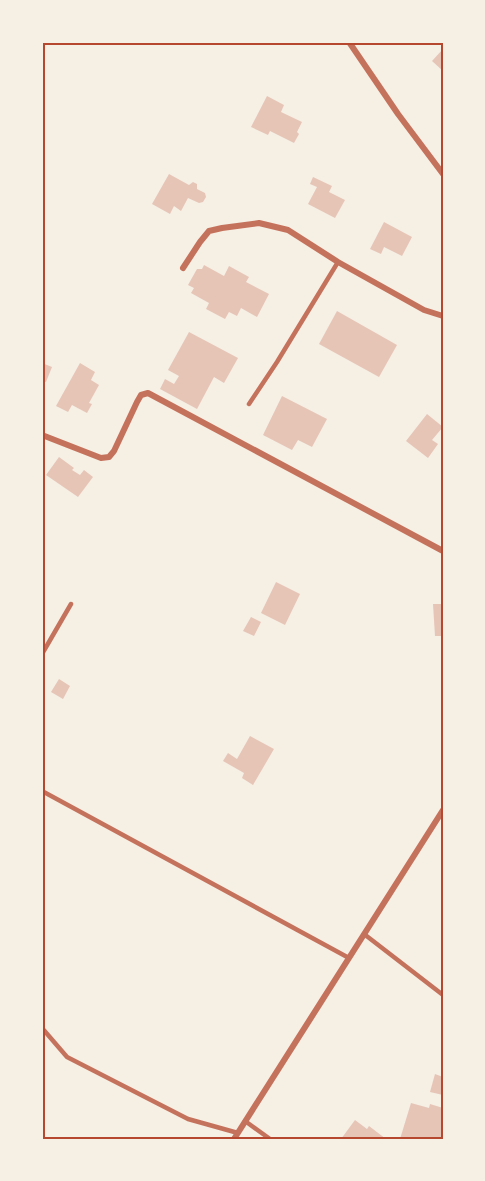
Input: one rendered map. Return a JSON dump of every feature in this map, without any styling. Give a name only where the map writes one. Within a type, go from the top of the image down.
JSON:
[{"type":"street","points":[[349,42],[398,114],[443,174]]},
{"type":"street","points":[[183,268],[209,231],[259,224],[288,230],[338,262],[424,310],[443,316]]},
{"type":"street","points":[[42,435],[101,458],[109,457],[137,402],[141,396],[148,393],[443,551]]},
{"type":"street","points":[[236,1136],[443,810]]},
{"type":"lane","points":[[249,404],[338,262]]},
{"type":"lane","points":[[42,654],[70,604]]},
{"type":"lane","points":[[42,791],[349,958]]},
{"type":"lane","points":[[364,934],[443,994]]},
{"type":"lane","points":[[42,1028],[67,1057],[188,1119],[236,1136]]},
{"type":"lane","points":[[245,1121],[270,1139]]},
{"type":"building","points":[[443,49],[443,71],[432,61]]},
{"type":"building","points":[[267,96],[284,105],[281,112],[302,122],[294,143],[270,131],[268,135],[251,127]]},
{"type":"building","points":[[169,174],[189,185],[193,182],[197,184],[197,189],[205,193],[206,197],[203,202],[199,203],[188,198],[181,211],[174,206],[170,214],[152,204]]},
{"type":"building","points":[[313,177],[332,186],[329,192],[345,200],[335,218],[308,204],[317,187],[310,184]]},
{"type":"building","points":[[384,222],[412,237],[402,256],[384,247],[381,254],[370,249]]},
{"type":"building","points":[[204,265],[224,276],[229,266],[249,277],[246,282],[269,294],[257,317],[241,308],[237,316],[229,312],[225,319],[206,309],[209,303],[191,293],[194,288],[188,285],[197,269],[202,269]]},
{"type":"building","points":[[337,311],[397,345],[379,377],[319,344]]},
{"type":"building","points":[[189,332],[238,358],[224,383],[214,377],[197,409],[160,389],[165,379],[174,384],[179,376],[168,370]]},
{"type":"building","points":[[42,363],[52,367],[46,382],[42,381]]},
{"type":"building","points":[[80,363],[95,372],[91,380],[99,385],[89,403],[92,404],[87,413],[72,405],[68,412],[56,406]]},
{"type":"building","points":[[282,396],[327,419],[312,447],[298,440],[292,450],[263,435]]},
{"type":"building","points":[[427,414],[443,427],[432,440],[438,444],[428,458],[406,441]]},
{"type":"building","points":[[59,457],[80,475],[84,470],[93,477],[78,497],[46,475]]},
{"type":"building","points":[[276,582],[300,594],[285,625],[261,613]]},
{"type":"building","points":[[433,604],[443,604],[443,636],[435,636]]},
{"type":"building","points":[[251,617],[261,622],[254,636],[243,631]]},
{"type":"building","points":[[59,679],[70,686],[63,699],[51,692]]},
{"type":"building","points":[[250,736],[274,749],[253,785],[242,778],[244,773],[223,761],[228,753],[237,759]]},
{"type":"building","points":[[435,1074],[443,1077],[443,1095],[430,1092]]},
{"type":"building","points":[[411,1103],[429,1108],[430,1104],[443,1108],[443,1139],[400,1139]]},
{"type":"building","points":[[355,1120],[367,1129],[369,1126],[386,1139],[341,1139]]}]
